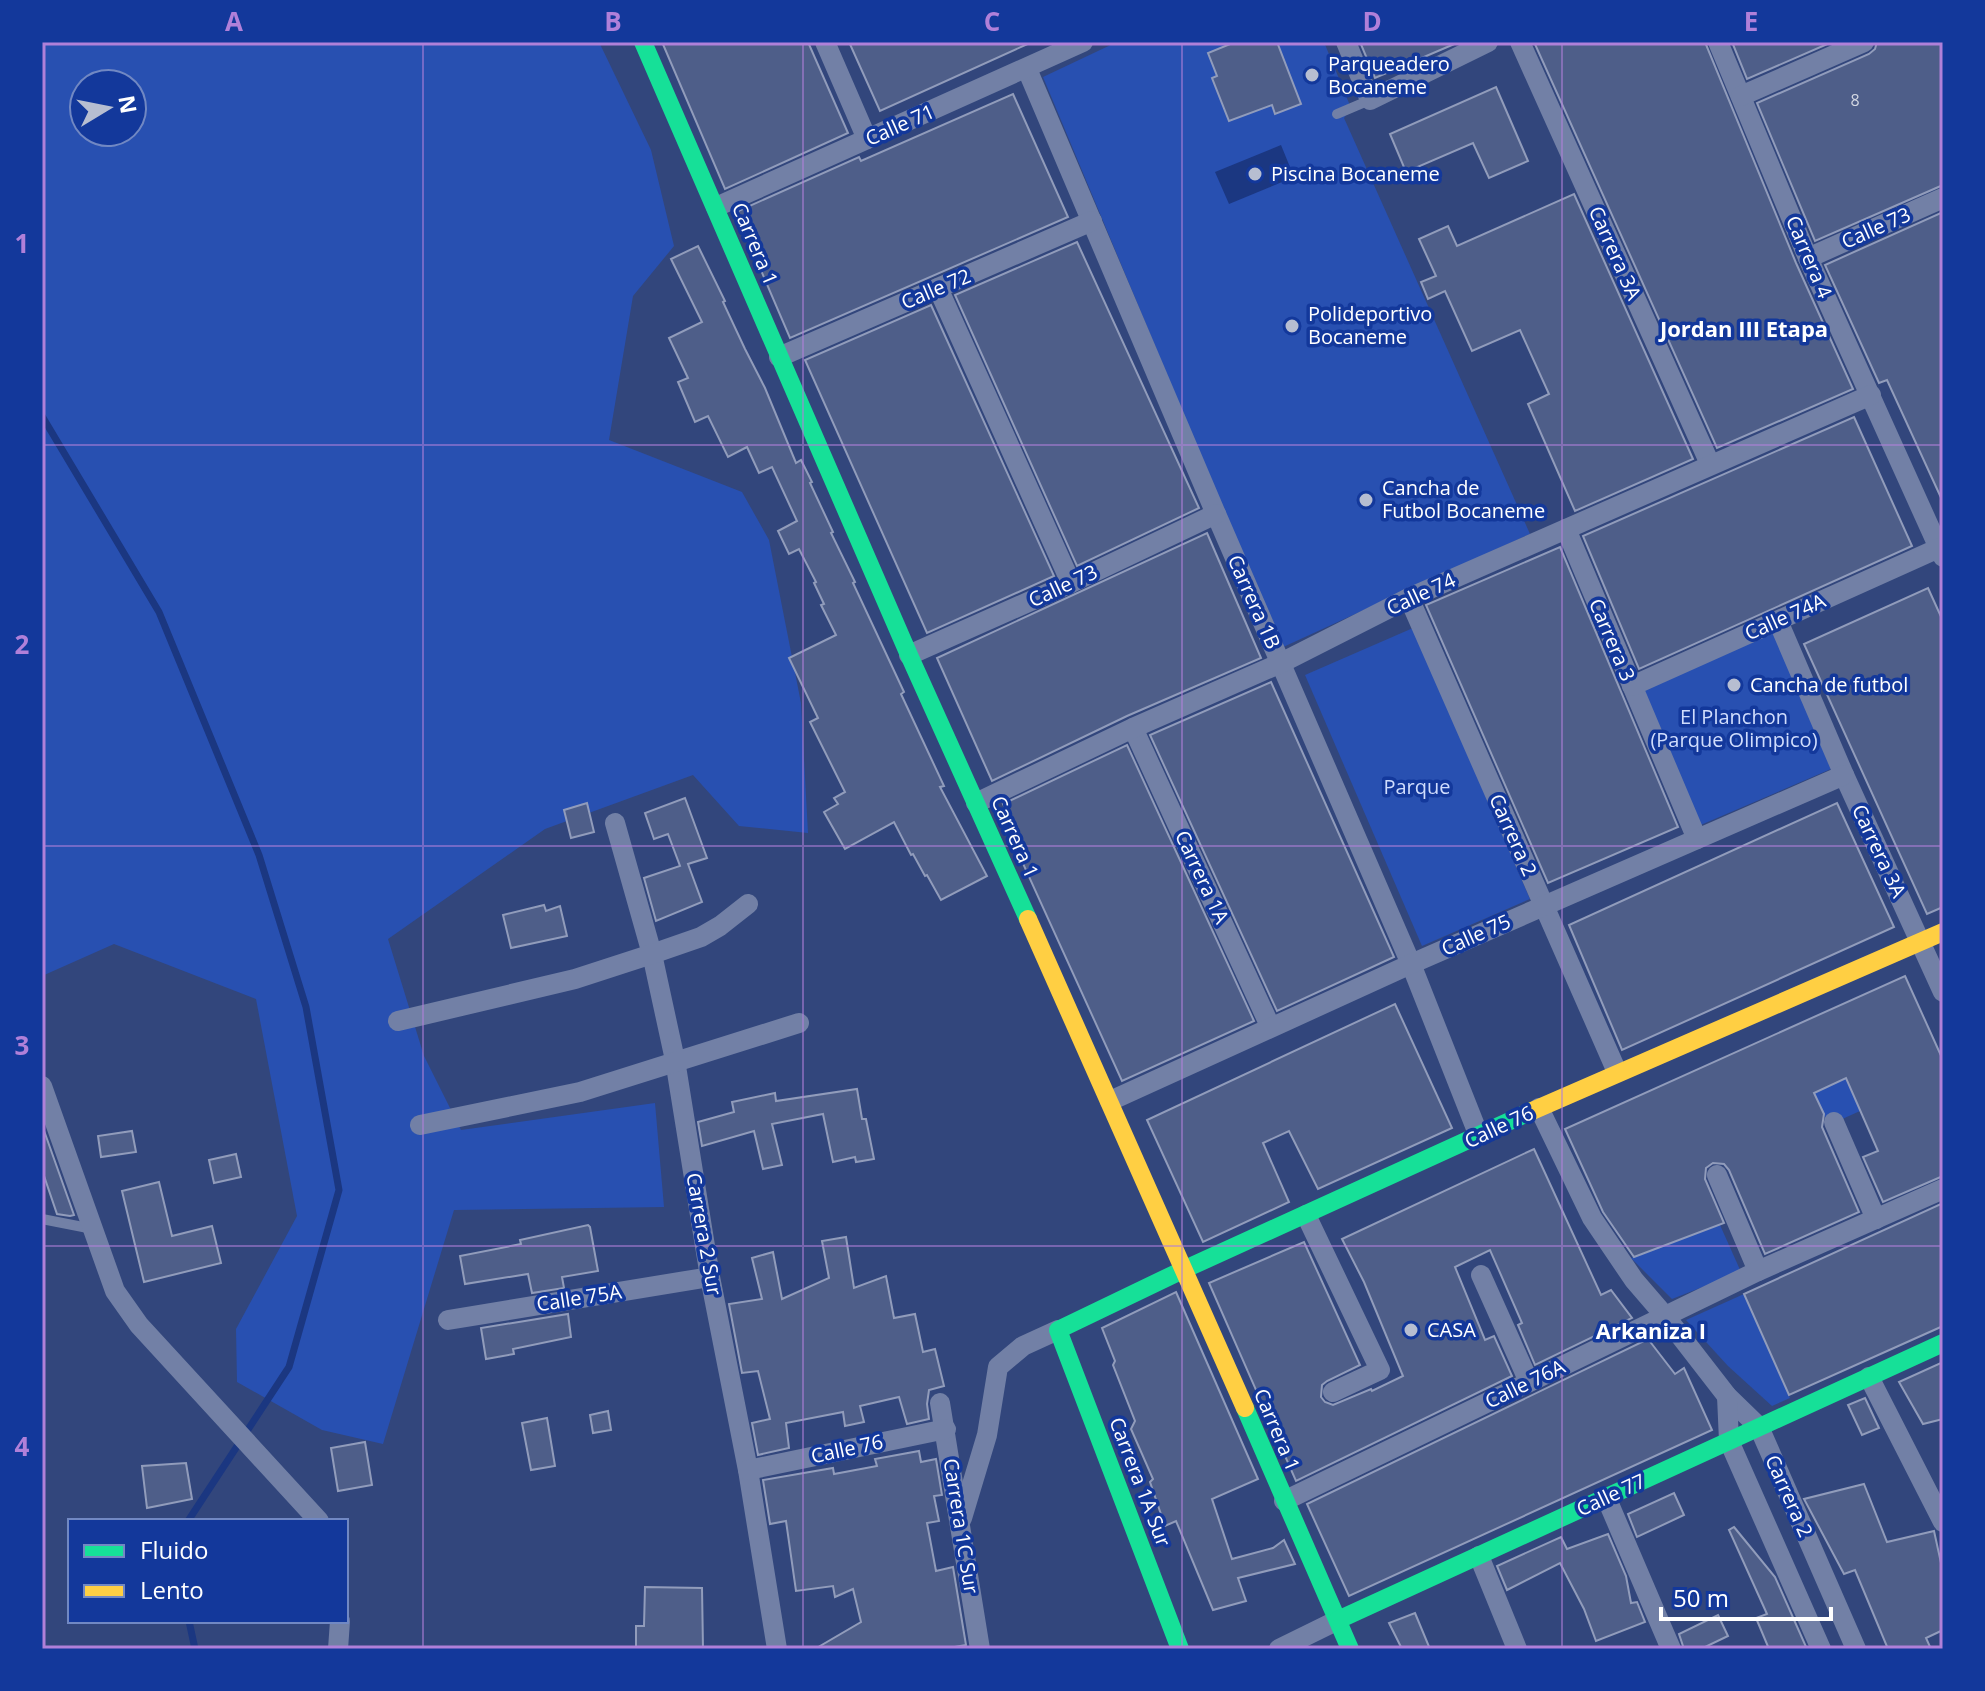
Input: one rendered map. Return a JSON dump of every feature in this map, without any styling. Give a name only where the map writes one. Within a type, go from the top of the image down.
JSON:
[{"type":"street","name":"Carrera 1","points":[[643,42],[909,655],[1185,1269],[1350,1649]]},
{"type":"street","points":[[825,42],[867,139]]},
{"type":"street","name":"Calle 71","points":[[716,207],[1083,42]]},
{"type":"street","points":[[1346,42],[1370,100],[1488,42]]},
{"type":"street","name":"Carrera 3A","points":[[1520,42],[1710,464]]},
{"type":"street","name":"Carrera 4","points":[[1718,42],[1808,258],[1941,552]]},
{"type":"street","points":[[1741,96],[1864,42]]},
{"type":"street","name":"Carrera 1B","points":[[1027,69],[1411,964],[1479,1136]]},
{"type":"street","name":"Calle 73","points":[[1808,258],[1943,198]]},
{"type":"street","name":"Calle 72","points":[[779,357],[1092,221]]},
{"type":"street","points":[[938,288],[1071,583]]},
{"type":"street","name":"Calle 74","points":[[976,803],[1133,728],[1281,663],[1409,598],[1871,395]]},
{"type":"street","name":"Calle 73","points":[[909,655],[1216,514]]},
{"type":"street","name":"Carrera 3","points":[[1566,529],[1697,839]]},
{"type":"street","name":"Calle 74A","points":[[1632,686],[1941,552]]},
{"type":"street","name":"Carrera 2","points":[[1409,598],[1617,1072]]},
{"type":"street","name":"Carrera 3A","points":[[1778,621],[1943,992]]},
{"type":"street","name":"Carrera 1A","points":[[1133,728],[1270,1026]]},
{"type":"street","name":"Calle 75","points":[[1110,1101],[1270,1026],[1844,775]]},
{"type":"street","name":"Carrera 2 Sur","points":[[615,823],[652,954],[675,1060],[710,1277],[748,1470],[777,1649]]},
{"type":"street","points":[[398,1021],[575,979],[652,954],[701,937],[748,904]]},
{"type":"street","name":"Calle 76","points":[[1058,1330],[1617,1072],[1943,932]]},
{"type":"street","points":[[420,1125],[580,1092],[799,1023]]},
{"type":"street","points":[[42,1086],[115,1291],[139,1325],[317,1519]]},
{"type":"street","name":"Carrera 2","points":[[1539,1108],[1592,1218],[1634,1280],[1727,1396],[1759,1427],[1856,1649]]},
{"type":"street","points":[[1834,1122],[1876,1219]]},
{"type":"street","points":[[1717,1175],[1758,1271]]},
{"type":"street","name":"Calle 76A","points":[[1284,1501],[1758,1271],[1943,1189]]},
{"type":"street","points":[[1306,1215],[1380,1370],[1333,1392]]},
{"type":"street","points":[[1481,1275],[1529,1382]]},
{"type":"street","name":"Calle 75A","points":[[448,1320],[710,1277]]},
{"type":"street","points":[[961,1522],[987,1435],[998,1367],[1023,1346],[1058,1330]]},
{"type":"street","name":"Carrera 1A Sur","points":[[1058,1330],[1180,1649]]},
{"type":"street","name":"Calle 77","points":[[1279,1649],[1943,1343]]},
{"type":"street","points":[[1869,1377],[1943,1522]]},
{"type":"street","name":"Carrera 2","points":[[1727,1396],[1729,1441],[1821,1649]]},
{"type":"street","name":"Carrera 1C Sur","points":[[940,1403],[980,1649]]},
{"type":"street","name":"Calle 76","points":[[748,1470],[946,1429]]},
{"type":"street","points":[[1606,1497],[1671,1649]]},
{"type":"street","points":[[1479,1556],[1517,1649]]},
{"type":"street","points":[[338,1649],[340,1623]]},
{"type":"lane","points":[[1337,114],[1370,100]]},
{"type":"lane","points":[[42,1219],[95,1230]]},
{"type":"green space","points":[[42,42],[599,42],[651,150],[674,246],[633,296],[609,440],[742,492],[769,540],[801,703],[808,833],[739,826],[693,775],[545,829],[388,939],[424,1056],[461,1130],[655,1103],[664,1207],[454,1210],[383,1444],[322,1430],[237,1382],[236,1329],[297,1216],[256,999],[114,944],[42,976]]},
{"type":"green space","name":"Polideportivo Bocaneme","points":[[1117,42],[1324,42],[1351,108],[1344,118],[1530,534],[1281,648],[1043,77]]},
{"type":"green space","name":"Parque","points":[[1413,628],[1530,899],[1422,946],[1305,675]]},
{"type":"green space","name":"El Planchon (Parque Olimpico)","points":[[1773,631],[1831,769],[1696,827],[1637,689]]},
{"type":"green space","points":[[1846,1078],[1860,1111],[1829,1125],[1814,1093]]},
{"type":"green space","points":[[1720,1225],[1741,1272],[1672,1299],[1631,1258]]},
{"type":"green space","points":[[1744,1294],[1790,1398],[1772,1406],[1728,1366],[1686,1320]]},
{"type":"shaded area","name":"Piscina Bocaneme","points":[[1281,145],[1294,177],[1229,204],[1215,172]]},
{"type":"building","points":[[662,42],[808,42],[848,133],[725,189]]},
{"type":"building","points":[[849,42],[1032,42],[880,111]]},
{"type":"building","points":[[1235,42],[1277,42],[1301,104],[1275,114],[1272,105],[1229,121],[1212,78],[1217,76],[1208,53]]},
{"type":"building","points":[[1360,42],[1459,42],[1375,78]]},
{"type":"building","points":[[1534,42],[1705,42],[1796,263],[1853,389],[1717,448]]},
{"type":"building","points":[[1732,42],[1832,42],[1747,79]]},
{"type":"building","points":[[1877,42],[1943,42],[1943,185],[1815,241],[1757,103],[1869,54]]},
{"type":"building","points":[[1496,87],[1528,161],[1489,178],[1473,143],[1406,172],[1390,134]]},
{"type":"building","points":[[1013,94],[1068,217],[790,338],[736,212]]},
{"type":"building","points":[[1574,194],[1693,459],[1575,511],[1528,404],[1549,394],[1520,330],[1472,351],[1445,291],[1428,299],[1421,282],[1436,276],[1419,239],[1448,226],[1457,246]]},
{"type":"building","points":[[1943,212],[1943,502],[1887,380],[1879,383],[1825,265]]},
{"type":"building","points":[[1077,242],[1199,508],[1077,566],[955,295]]},
{"type":"building","points":[[698,246],[765,388],[796,463],[801,460],[812,482],[831,533],[944,786],[940,787],[987,876],[941,900],[911,855],[894,822],[845,849],[824,812],[838,804],[834,798],[845,792],[810,722],[818,718],[789,658],[836,635],[821,605],[824,604],[816,582],[799,549],[789,554],[778,531],[797,521],[772,467],[759,473],[747,447],[728,457],[708,416],[695,422],[678,382],[688,378],[669,338],[702,322],[671,259]]},
{"type":"building","points":[[931,305],[1054,576],[927,633],[805,360]]},
{"type":"building","points":[[1854,417],[1912,546],[1639,669],[1583,536]]},
{"type":"building","points":[[1207,533],[1261,658],[1127,716],[992,781],[937,658]]},
{"type":"building","points":[[1560,547],[1678,827],[1548,883],[1426,605]]},
{"type":"building","points":[[1928,588],[1943,621],[1943,907],[1927,914],[1804,644]]},
{"type":"building","points":[[1271,682],[1394,957],[1277,1011],[1150,735]]},
{"type":"building","points":[[1127,745],[1254,1021],[1122,1081],[1000,813],[1006,810],[1003,804]]},
{"type":"building","points":[[685,798],[707,858],[688,864],[702,902],[656,921],[644,878],[680,866],[668,834],[654,839],[645,813]]},
{"type":"building","points":[[587,803],[594,832],[571,838],[564,810]]},
{"type":"building","points":[[1837,803],[1894,927],[1622,1050],[1569,925]]},
{"type":"building","points":[[544,905],[546,911],[560,906],[567,936],[511,948],[503,915]]},
{"type":"building","points":[[1905,976],[1943,1060],[1943,1176],[1883,1202],[1863,1157],[1878,1151],[1846,1078],[1814,1093],[1824,1114],[1822,1127],[1859,1212],[1765,1254],[1729,1170],[1724,1164],[1713,1163],[1706,1168],[1705,1179],[1724,1223],[1634,1257],[1603,1212],[1565,1129]]},
{"type":"building","points":[[1395,1004],[1452,1128],[1318,1189],[1289,1131],[1263,1143],[1289,1202],[1203,1242],[1147,1120]]},
{"type":"building","points":[[857,1089],[874,1159],[856,1162],[855,1157],[833,1162],[823,1114],[772,1124],[782,1165],[763,1169],[754,1131],[702,1146],[698,1122],[734,1112],[732,1102],[775,1093],[776,1101]]},
{"type":"building","points":[[42,1125],[74,1215],[57,1214],[42,1170]]},
{"type":"building","points":[[132,1131],[136,1152],[101,1157],[98,1136]]},
{"type":"building","points":[[1534,1149],[1601,1295],[1611,1290],[1632,1318],[1535,1365],[1518,1325],[1522,1323],[1490,1250],[1455,1267],[1485,1340],[1494,1336],[1512,1376],[1296,1481],[1209,1283],[1304,1242],[1360,1365],[1322,1385],[1321,1397],[1333,1405],[1372,1391],[1403,1376],[1364,1282],[1342,1239]]},
{"type":"building","points":[[236,1154],[241,1177],[214,1183],[209,1160]]},
{"type":"building","points":[[159,1182],[172,1236],[212,1226],[221,1263],[144,1282],[122,1191]]},
{"type":"building","points":[[1943,1203],[1943,1326],[1789,1395],[1744,1294]]},
{"type":"building","points":[[588,1225],[598,1271],[562,1277],[564,1288],[532,1293],[528,1274],[465,1284],[460,1256],[521,1244],[520,1240]]},
{"type":"building","points":[[846,1237],[854,1288],[886,1276],[894,1318],[915,1314],[923,1352],[935,1349],[944,1386],[929,1390],[929,1419],[907,1424],[899,1397],[860,1406],[864,1422],[845,1426],[843,1412],[786,1423],[789,1448],[758,1455],[752,1423],[770,1419],[758,1371],[742,1373],[729,1304],[762,1299],[752,1258],[773,1252],[782,1299],[829,1278],[822,1241]]},
{"type":"building","points":[[1176,1292],[1258,1479],[1212,1499],[1232,1559],[1273,1548],[1284,1540],[1295,1564],[1238,1578],[1246,1601],[1213,1610],[1176,1521],[1165,1526],[1150,1482],[1153,1479],[1131,1429],[1135,1421],[1102,1328]]},
{"type":"building","points":[[568,1314],[571,1337],[513,1349],[514,1354],[486,1359],[481,1328]]},
{"type":"building","points":[[1648,1339],[1675,1374],[1684,1368],[1712,1430],[1349,1596],[1307,1504]]},
{"type":"building","points":[[1943,1362],[1943,1419],[1923,1424],[1899,1382]]},
{"type":"building","points":[[1865,1398],[1879,1428],[1862,1435],[1848,1405]]},
{"type":"building","points":[[608,1411],[611,1430],[593,1433],[590,1415]]},
{"type":"building","points":[[547,1418],[555,1466],[531,1470],[522,1423]]},
{"type":"building","points":[[365,1442],[372,1485],[338,1491],[331,1448]]},
{"type":"building","points":[[919,1451],[921,1462],[936,1459],[942,1495],[934,1496],[939,1521],[927,1523],[936,1571],[953,1567],[966,1645],[943,1649],[815,1649],[861,1622],[853,1589],[835,1597],[833,1586],[796,1591],[786,1521],[770,1524],[763,1480],[833,1468],[834,1474],[877,1466],[875,1459]]},
{"type":"building","points":[[186,1463],[192,1499],[147,1508],[142,1466]]},
{"type":"building","points":[[1864,1484],[1887,1542],[1934,1531],[1943,1572],[1943,1630],[1926,1638],[1931,1649],[1888,1649],[1855,1570],[1844,1574],[1804,1499]]},
{"type":"building","points":[[1674,1493],[1684,1515],[1637,1537],[1628,1514]]},
{"type":"building","points":[[1734,1527],[1775,1577],[1807,1649],[1769,1649],[1756,1618],[1767,1614],[1729,1530]]},
{"type":"building","points":[[1608,1534],[1626,1576],[1631,1603],[1637,1602],[1645,1622],[1596,1641],[1584,1609],[1560,1563],[1507,1590],[1497,1566],[1561,1537],[1567,1549]]},
{"type":"building","points":[[645,1587],[702,1588],[703,1649],[636,1649],[636,1626],[644,1626]]},
{"type":"building","points":[[1415,1613],[1430,1649],[1402,1649],[1389,1623]]},
{"type":"building","points":[[1718,1615],[1728,1636],[1701,1649],[1684,1649],[1679,1634]]},
{"type":"waterway","points":[[42,416],[159,612],[259,855],[306,1007],[339,1190],[289,1367],[189,1519]]},
{"type":"waterway","points":[[189,1623],[195,1649]]},
{"type":"traffic: fast","points":[[643,42],[909,655],[1028,919]]},
{"type":"traffic: fast","points":[[1180,1649],[1058,1330],[1532,1111]]},
{"type":"traffic: fast","points":[[1338,1620],[1943,1343]]},
{"type":"traffic: fast","points":[[1245,1408],[1350,1649]]},
{"type":"traffic: slow","points":[[1028,919],[1245,1408]]},
{"type":"traffic: slow","points":[[1532,1111],[1943,932]]},
{"type":"place","name":"Parqueadero Bocaneme","points":[[1312,75]]},
{"type":"place","name":"Piscina Bocaneme","points":[[1255,174]]},
{"type":"place","name":"Polideportivo Bocaneme","points":[[1292,326]]},
{"type":"place","name":"Cancha de Futbol Bocaneme","points":[[1366,500]]},
{"type":"place","name":"Cancha de futbol","points":[[1734,685]]},
{"type":"place","name":"CASA","points":[[1411,1330]]},
{"type":"district","name":"Jordan III Etapa","points":[[1744,329]]},
{"type":"district","name":"Arkaniza I","points":[[1651,1331]]}]
